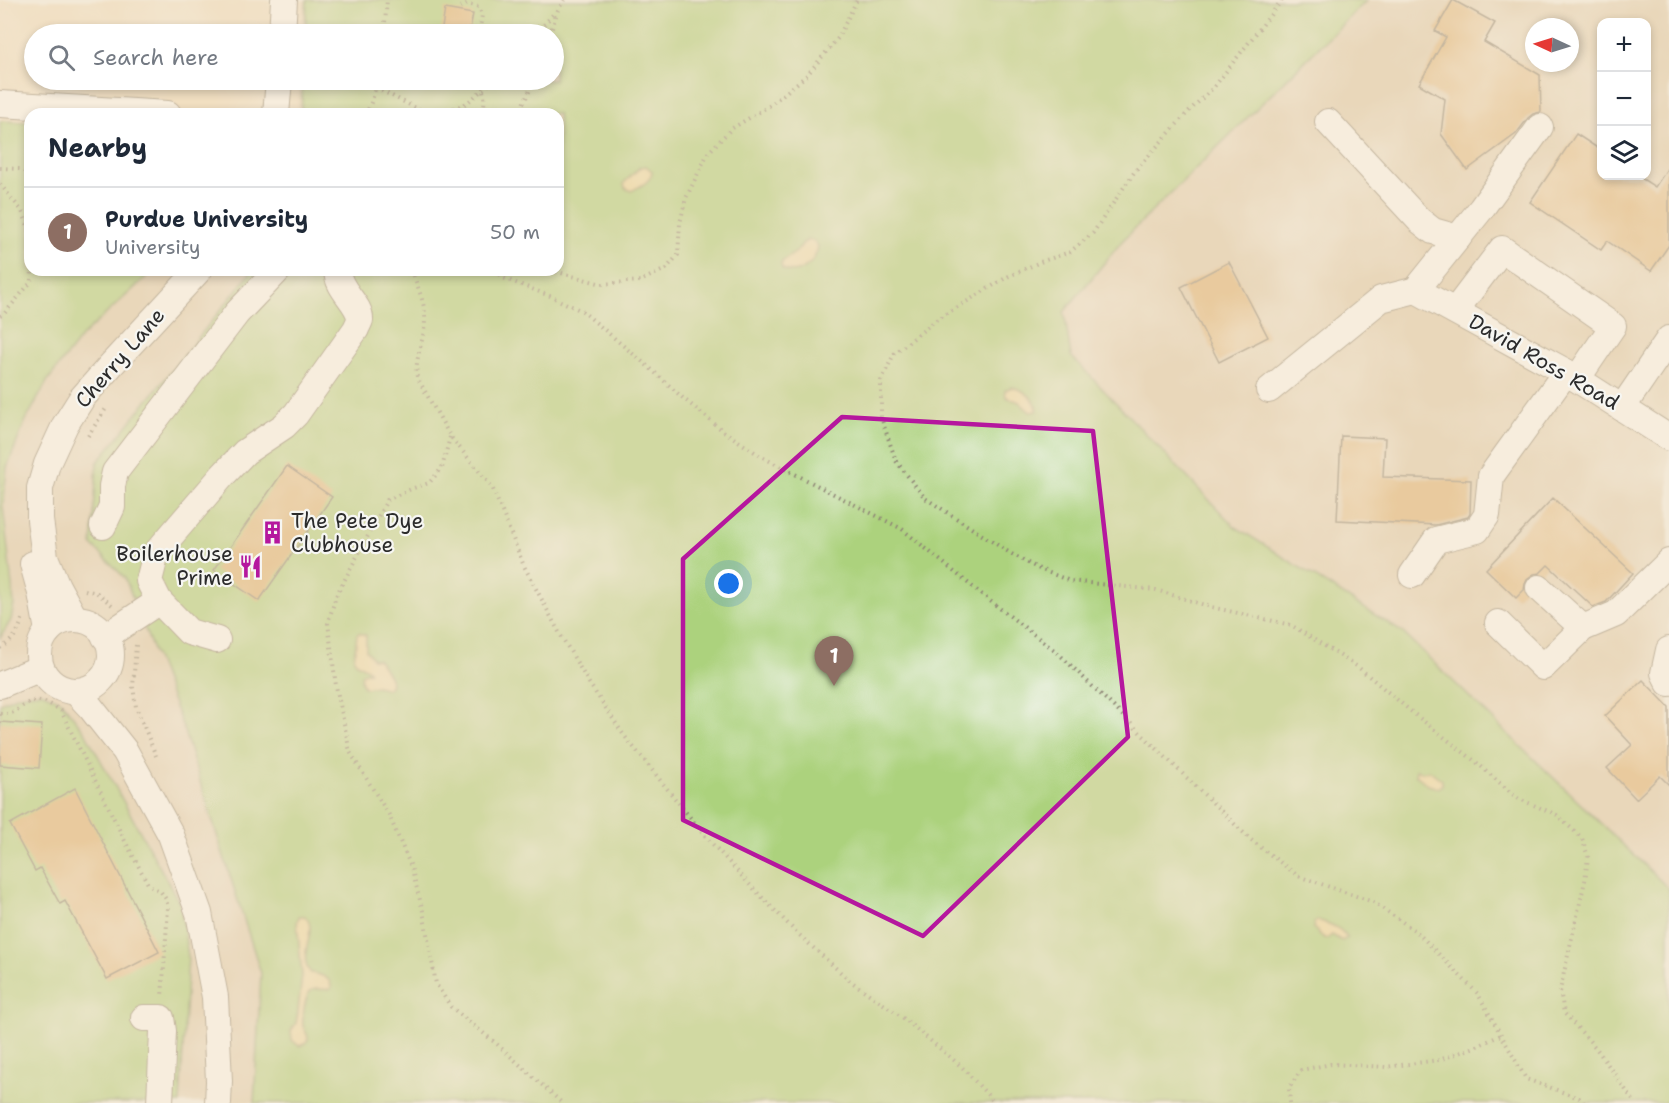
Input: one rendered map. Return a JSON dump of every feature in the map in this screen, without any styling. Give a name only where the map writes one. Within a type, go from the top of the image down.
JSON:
[{"type":"street","points":[[283,24],[284,0]]},
{"type":"street","points":[[277,108],[278,90]]},
{"type":"street","points":[[0,104],[67,108]]},
{"type":"street","points":[[1328,122],[1419,220],[1433,231],[1458,238]]},
{"type":"street","points":[[1269,390],[1381,299],[1416,290],[1481,209],[1540,127]]},
{"type":"street","points":[[1412,575],[1436,540],[1477,530],[1487,515],[1491,476],[1613,326],[1502,249],[1455,311]]},
{"type":"street","name":"Cherry Lane","points":[[48,631],[30,538],[30,517],[44,476],[66,425],[82,398],[193,276]]},
{"type":"street","points":[[103,526],[112,507],[111,486],[115,472],[237,313],[272,276]]},
{"type":"street","points":[[217,640],[189,632],[159,601],[149,581],[156,553],[245,452],[284,426],[296,414],[356,330],[360,319],[339,283],[338,276]]},
{"type":"street","name":"David Ross Road","points":[[1416,290],[1572,375],[1669,438]]},
{"type":"street","points":[[1622,408],[1661,369],[1669,339]]},
{"type":"street","name":"Cherry Lane","points":[[44,476],[40,520],[45,557],[57,586],[75,619]]},
{"type":"street","points":[[1498,622],[1543,667],[1583,628],[1616,614],[1669,562]]},
{"type":"street","points":[[1539,588],[1583,628]]},
{"type":"street","points":[[105,637],[159,601]]},
{"type":"street","points":[[75,619],[87,621],[98,627],[110,647],[111,658],[102,679],[86,690],[76,692],[55,686],[46,678],[39,659],[42,639],[48,631],[65,620],[75,619]]},
{"type":"street","points":[[1669,650],[1664,673],[1669,683]]},
{"type":"street","points":[[0,685],[41,668]]},
{"type":"street","points":[[102,679],[105,696],[125,751],[171,835],[199,913],[215,997],[218,1103]]},
{"type":"street","points":[[76,692],[92,708],[125,751]]},
{"type":"street","points":[[153,1018],[163,1031],[160,1103]]},
{"type":"path","points":[[385,24],[387,0]]},
{"type":"path","points":[[545,24],[564,0]]},
{"type":"path","points":[[564,274],[602,284],[640,281],[666,270],[678,255],[680,223],[686,198],[708,153],[731,129],[769,106],[807,75],[838,38],[857,0]]},
{"type":"path","points":[[1282,0],[1214,87],[1135,171],[1093,233],[1070,252],[1040,262],[1000,281],[936,320],[894,354],[881,381],[881,417],[896,461],[925,498],[1010,553],[1037,568],[1070,580],[1156,590],[1211,607],[1291,625],[1358,667],[1517,798],[1557,816],[1582,838],[1588,857],[1560,990],[1564,1013],[1596,1048],[1635,1103]]},
{"type":"path","points":[[460,7],[467,4],[479,7],[482,15],[481,24]]},
{"type":"path","points":[[553,24],[558,9]]},
{"type":"path","points":[[368,108],[375,90]]},
{"type":"path","points":[[380,90],[416,108]]},
{"type":"path","points":[[454,108],[467,103],[483,90]]},
{"type":"path","points":[[484,90],[484,108]]},
{"type":"path","points":[[521,108],[530,90]]},
{"type":"path","points":[[0,168],[24,170]]},
{"type":"path","points":[[0,184],[24,216]]},
{"type":"path","points":[[0,316],[32,282],[32,276]]},
{"type":"path","points":[[414,276],[425,314],[416,369],[417,377],[450,436],[492,487],[524,566],[560,634],[623,734],[706,837],[796,932],[849,980],[902,1017],[962,1067],[995,1103]]},
{"type":"path","points":[[502,276],[582,311],[722,430],[762,457],[902,529],[1058,653],[1250,839],[1298,876],[1373,902],[1417,932],[1478,994],[1526,1079],[1579,1098],[1584,1103]]},
{"type":"path","points":[[450,436],[442,468],[429,483],[387,501],[336,596],[327,622],[336,686],[350,752],[389,815],[411,867],[423,912],[436,984],[451,1007],[498,1045],[562,1103]]},
{"type":"path","points":[[0,648],[9,643],[20,628],[24,609]]},
{"type":"path","points":[[0,714],[9,715],[27,703],[38,700],[49,703],[61,711],[148,884],[161,892],[166,899],[168,908],[153,1018]]},
{"type":"path","points":[[1290,1103],[1289,1088],[1301,1070],[1331,1064],[1386,1067],[1439,1060],[1501,1035]]},
{"type":"highlighted area","points":[[842,417],[1093,431],[1128,737],[923,936],[683,820],[683,559]]},
{"type":"shaded area","points":[[304,0],[1669,0],[1669,1103],[0,1103],[0,120],[24,122],[24,276],[564,276],[564,108],[297,108],[298,90],[564,90],[564,24],[302,24]]},
{"type":"green space","points":[[307,0],[1367,0],[1123,240],[1064,312],[1071,356],[1234,526],[1402,632],[1669,889],[1669,1103],[254,1103],[261,973],[182,725],[125,578],[92,545],[97,463],[248,276],[564,276],[564,108],[301,108],[302,90],[564,90],[564,24],[306,24]]},
{"type":"green space","points":[[0,121],[24,122],[24,276],[147,276],[82,336],[48,380],[25,422],[7,467],[3,506],[14,604],[11,620],[0,638]]},
{"type":"green space","points":[[41,692],[61,701],[85,732],[180,904],[188,956],[180,1103],[0,1103],[0,703],[19,695]]},
{"type":"sand","points":[[646,166],[652,171],[648,181],[631,191],[625,188],[624,183],[640,167]]},
{"type":"sand","points":[[808,240],[814,241],[818,246],[810,263],[800,270],[782,269],[783,261]]},
{"type":"sand","points":[[1012,387],[1029,396],[1035,403],[1037,411],[1030,412],[1019,402],[1006,397],[1005,390]]},
{"type":"sand","points":[[359,633],[366,635],[366,650],[373,659],[380,661],[390,678],[391,684],[388,689],[377,686],[365,688],[363,685],[362,674],[370,672],[357,664],[354,659]]},
{"type":"sand","points":[[1416,770],[1423,772],[1429,770],[1442,780],[1442,785],[1438,788],[1428,785],[1416,775]]},
{"type":"sand","points":[[299,916],[305,916],[309,922],[305,959],[307,966],[311,973],[328,979],[331,989],[315,989],[310,992],[304,1006],[303,1022],[308,1039],[305,1044],[299,1046],[292,1040],[291,1031],[296,1023],[302,975],[297,923]]},
{"type":"sand","points":[[1317,920],[1338,929],[1347,938],[1342,941],[1332,935],[1327,939],[1324,938],[1313,928]]},
{"type":"building","points":[[1453,0],[1495,23],[1484,42],[1525,66],[1525,72],[1535,72],[1540,75],[1541,112],[1533,114],[1516,134],[1467,170],[1441,134],[1445,99],[1419,84],[1446,37],[1435,31]]},
{"type":"building","points":[[445,9],[473,14],[471,24],[443,24]]},
{"type":"building","points":[[1576,134],[1597,148],[1597,180],[1644,180],[1655,187],[1669,166],[1669,245],[1651,271],[1607,241],[1601,250],[1530,202]]},
{"type":"building","points":[[1229,262],[1268,337],[1219,362],[1181,287]]},
{"type":"building","points":[[1341,436],[1385,438],[1383,477],[1471,480],[1470,514],[1468,517],[1436,525],[1337,520]]},
{"type":"building","name":"The Pete Dye Clubhouse","points":[[287,466],[332,497],[259,601],[214,570]]},
{"type":"building","points":[[1553,498],[1633,573],[1606,602],[1593,607],[1548,565],[1540,573],[1528,578],[1524,590],[1516,598],[1486,569]]},
{"type":"building","points":[[1643,680],[1669,707],[1669,785],[1660,776],[1636,799],[1607,768],[1632,745],[1605,716]]},
{"type":"building","points":[[0,722],[42,725],[39,768],[0,765]]},
{"type":"building","points":[[75,788],[159,952],[107,979],[65,901],[60,904],[40,868],[35,871],[10,824]]},
{"type":"place","name":"The Pete Dye Clubhouse","points":[[273,533]]},
{"type":"place","name":"Boilerhouse Prime","points":[[251,566]]},
{"type":"place","name":"Purdue University","points":[[834,686]]}]
